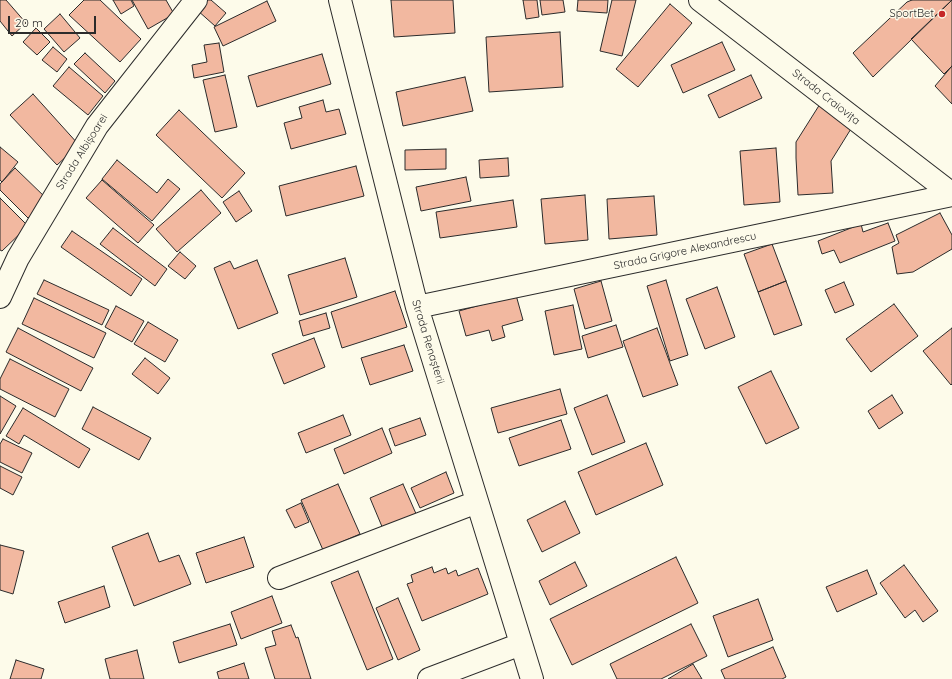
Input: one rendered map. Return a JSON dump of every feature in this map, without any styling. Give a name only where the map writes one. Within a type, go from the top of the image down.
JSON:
[{"type":"street","name":"Strada Albișoarei","points":[[0,297],[18,258],[97,126],[196,0]]},
{"type":"street","name":"Strada Renașterii","points":[[340,0],[417,307],[532,679]]},
{"type":"street","name":"Strada Craiovița","points":[[700,0],[952,195]]},
{"type":"street","name":"Strada Grigore Alexandrescu","points":[[417,307],[952,195]]},
{"type":"street","points":[[278,578],[478,502]]},
{"type":"street","points":[[430,679],[521,644]]},
{"type":"building","points":[[0,0],[6,0],[26,23],[12,36],[0,21]]},
{"type":"building","points":[[84,0],[100,0],[141,39],[120,62],[69,15]]},
{"type":"building","points":[[113,0],[131,0],[134,6],[121,14]]},
{"type":"building","points":[[132,0],[166,0],[174,14],[148,29]]},
{"type":"building","points":[[205,0],[211,0],[226,13],[215,26],[197,10]]},
{"type":"building","points":[[391,0],[453,0],[455,33],[394,37]]},
{"type":"building","points":[[523,0],[537,0],[539,17],[526,19]]},
{"type":"building","points":[[540,0],[563,0],[565,12],[542,15]]},
{"type":"building","points":[[578,0],[608,0],[607,13],[577,11]]},
{"type":"building","points":[[612,0],[636,0],[622,56],[600,51]]},
{"type":"building","points":[[912,0],[952,0],[873,77],[853,53],[907,2]]},
{"type":"building","points":[[952,0],[952,66],[944,74],[911,39]]},
{"type":"building","points":[[267,1],[276,21],[223,46],[214,27]]},
{"type":"building","points":[[670,4],[692,23],[638,87],[616,69]]},
{"type":"building","points":[[60,14],[80,38],[64,52],[44,29]]},
{"type":"building","points":[[36,28],[50,42],[37,55],[23,42]]},
{"type":"building","points":[[560,32],[563,87],[489,92],[486,37]]},
{"type":"building","points":[[722,42],[735,70],[683,93],[671,65]]},
{"type":"building","points":[[219,43],[224,72],[194,78],[192,65],[207,62],[204,45]]},
{"type":"building","points":[[53,47],[67,59],[57,72],[42,60]]},
{"type":"building","points":[[85,53],[115,81],[105,93],[74,64]]},
{"type":"building","points":[[322,54],[331,84],[257,107],[248,76]]},
{"type":"building","points":[[952,66],[952,104],[935,86]]},
{"type":"building","points":[[69,67],[103,96],[88,115],[53,86]]},
{"type":"building","points":[[225,75],[237,127],[215,132],[203,80]]},
{"type":"building","points":[[751,75],[762,98],[719,118],[708,95]]},
{"type":"building","points":[[465,77],[473,111],[403,126],[396,92]]},
{"type":"building","points":[[33,94],[79,145],[57,165],[10,115]]},
{"type":"building","points":[[323,100],[326,112],[339,109],[346,134],[291,149],[284,123],[302,118],[299,107]]},
{"type":"building","points":[[820,104],[854,124],[831,161],[833,193],[798,195],[796,142]]},
{"type":"building","points":[[179,110],[245,173],[222,198],[156,135]]},
{"type":"building","points":[[0,147],[18,162],[2,182],[0,180]]},
{"type":"building","points":[[776,148],[780,202],[744,205],[740,151]]},
{"type":"building","points":[[446,149],[446,169],[405,170],[405,150]]},
{"type":"building","points":[[508,158],[509,176],[480,178],[479,160]]},
{"type":"building","points":[[117,160],[157,193],[168,179],[180,189],[152,221],[102,179]]},
{"type":"building","points":[[356,166],[364,196],[286,216],[279,186]]},
{"type":"building","points":[[15,168],[47,199],[28,218],[0,190],[0,184]]},
{"type":"building","points":[[466,177],[471,201],[421,211],[416,187]]},
{"type":"building","points":[[102,180],[154,225],[138,243],[86,198]]},
{"type":"building","points":[[201,190],[221,213],[177,252],[156,229]]},
{"type":"building","points":[[239,191],[252,211],[236,222],[223,202]]},
{"type":"building","points":[[585,195],[588,240],[545,244],[541,199]]},
{"type":"building","points":[[654,196],[657,235],[609,239],[607,199]]},
{"type":"building","points":[[0,198],[28,226],[2,251],[0,250]]},
{"type":"building","points":[[513,200],[517,227],[440,238],[436,212]]},
{"type":"building","points":[[940,213],[952,235],[952,249],[913,272],[897,274],[892,247],[899,243],[896,235]]},
{"type":"building","points":[[888,223],[895,241],[840,263],[834,250],[822,254],[818,241],[861,224],[863,232]]},
{"type":"building","points":[[113,228],[167,269],[155,286],[100,244]]},
{"type":"building","points":[[72,231],[142,279],[131,296],[61,247]]},
{"type":"building","points":[[772,244],[786,281],[758,292],[744,254]]},
{"type":"building","points":[[180,252],[196,266],[185,279],[168,266]]},
{"type":"building","points":[[345,258],[357,297],[300,315],[288,275]]},
{"type":"building","points":[[257,260],[278,313],[238,329],[214,268],[230,261],[234,269]]},
{"type":"building","points":[[44,280],[109,310],[102,325],[37,294]]},
{"type":"building","points":[[666,280],[688,355],[670,361],[647,286]]},
{"type":"building","points":[[601,281],[612,321],[585,329],[574,289]]},
{"type":"building","points":[[786,281],[802,325],[774,335],[758,292]]},
{"type":"building","points":[[844,282],[854,305],[835,313],[825,290]]},
{"type":"building","points":[[717,287],[735,337],[705,349],[686,299]]},
{"type":"building","points":[[395,291],[407,327],[342,348],[331,312]]},
{"type":"building","points":[[516,295],[523,320],[502,326],[505,337],[492,341],[489,330],[466,336],[459,311]]},
{"type":"building","points":[[34,298],[106,333],[94,358],[22,324]]},
{"type":"building","points":[[894,304],[918,336],[871,372],[846,339]]},
{"type":"building","points":[[573,305],[582,349],[554,355],[545,311]]},
{"type":"building","points":[[116,306],[144,321],[132,342],[105,327]]},
{"type":"building","points":[[326,313],[330,328],[303,336],[299,321]]},
{"type":"building","points":[[148,322],[178,340],[165,362],[134,344]]},
{"type":"building","points":[[616,325],[623,347],[588,358],[582,336]]},
{"type":"building","points":[[18,328],[93,368],[81,391],[6,352]]},
{"type":"building","points":[[657,328],[678,385],[643,397],[623,341]]},
{"type":"building","points":[[952,328],[952,384],[951,385],[923,351]]},
{"type":"building","points":[[314,338],[325,367],[284,384],[272,354]]},
{"type":"building","points":[[404,345],[413,371],[370,385],[361,358]]},
{"type":"building","points":[[145,358],[170,378],[158,394],[132,374]]},
{"type":"building","points":[[10,359],[69,389],[55,417],[0,389],[0,379]]},
{"type":"building","points":[[771,371],[799,428],[766,444],[738,387]]},
{"type":"building","points":[[560,389],[567,414],[498,433],[491,408]]},
{"type":"building","points":[[607,395],[625,442],[592,455],[574,408]]},
{"type":"building","points":[[892,395],[903,413],[879,429],[868,411]]},
{"type":"building","points":[[0,396],[16,406],[0,434]]},
{"type":"building","points":[[93,407],[151,438],[139,460],[82,429]]},
{"type":"building","points":[[23,408],[90,449],[79,468],[24,435],[19,444],[6,436]]},
{"type":"building","points":[[343,415],[351,435],[306,453],[298,433]]},
{"type":"building","points":[[420,418],[426,435],[395,446],[389,429]]},
{"type":"building","points":[[561,420],[571,449],[519,466],[509,438]]},
{"type":"building","points":[[382,428],[392,453],[344,474],[334,449]]},
{"type":"building","points":[[3,439],[32,453],[22,473],[0,462],[0,444]]},
{"type":"building","points":[[646,443],[663,485],[596,515],[578,472]]},
{"type":"building","points":[[0,466],[22,477],[13,495],[0,488]]},
{"type":"building","points":[[446,472],[454,493],[420,508],[411,488]]},
{"type":"building","points":[[338,484],[360,534],[323,550],[301,500]]},
{"type":"building","points":[[403,484],[417,516],[383,529],[370,498]]},
{"type":"building","points":[[565,501],[580,533],[542,552],[527,520]]},
{"type":"building","points":[[301,503],[309,522],[295,528],[286,510]]},
{"type":"building","points":[[148,533],[159,562],[179,555],[191,584],[134,606],[112,547]]},
{"type":"building","points":[[244,537],[254,567],[206,583],[196,553]]},
{"type":"building","points":[[0,545],[24,551],[13,594],[0,590]]},
{"type":"building","points":[[676,557],[698,603],[572,665],[550,619]]},
{"type":"building","points":[[575,562],[587,586],[550,605],[539,581]]},
{"type":"building","points":[[904,565],[938,611],[923,622],[915,610],[905,618],[880,583]]},
{"type":"building","points":[[432,567],[434,573],[446,568],[448,574],[456,570],[458,576],[478,568],[488,594],[422,621],[407,584],[413,582],[411,575]]},
{"type":"building","points":[[867,570],[877,594],[837,612],[826,587]]},
{"type":"building","points":[[358,571],[393,659],[367,670],[331,582]]},
{"type":"building","points":[[104,586],[110,607],[65,623],[58,602]]},
{"type":"building","points":[[272,596],[282,623],[241,639],[231,612]]},
{"type":"building","points":[[398,598],[420,650],[398,660],[376,608]]},
{"type":"building","points":[[758,599],[773,640],[728,657],[713,616]]},
{"type":"building","points":[[230,624],[237,645],[179,663],[173,642]]},
{"type":"building","points":[[691,624],[707,656],[661,679],[617,679],[610,664]]},
{"type":"building","points":[[291,625],[296,638],[298,637],[311,679],[275,679],[265,648],[276,645],[272,631]]},
{"type":"building","points":[[773,647],[786,677],[782,679],[725,679],[721,670]]},
{"type":"building","points":[[137,650],[144,679],[110,679],[105,659]]},
{"type":"building","points":[[16,660],[44,669],[41,679],[10,679]]},
{"type":"building","points":[[244,663],[249,679],[219,679],[217,672]]},
{"type":"building","points":[[693,664],[702,679],[668,679]]},
{"type":"place","name":"SportBet","points":[[942,14]]}]
